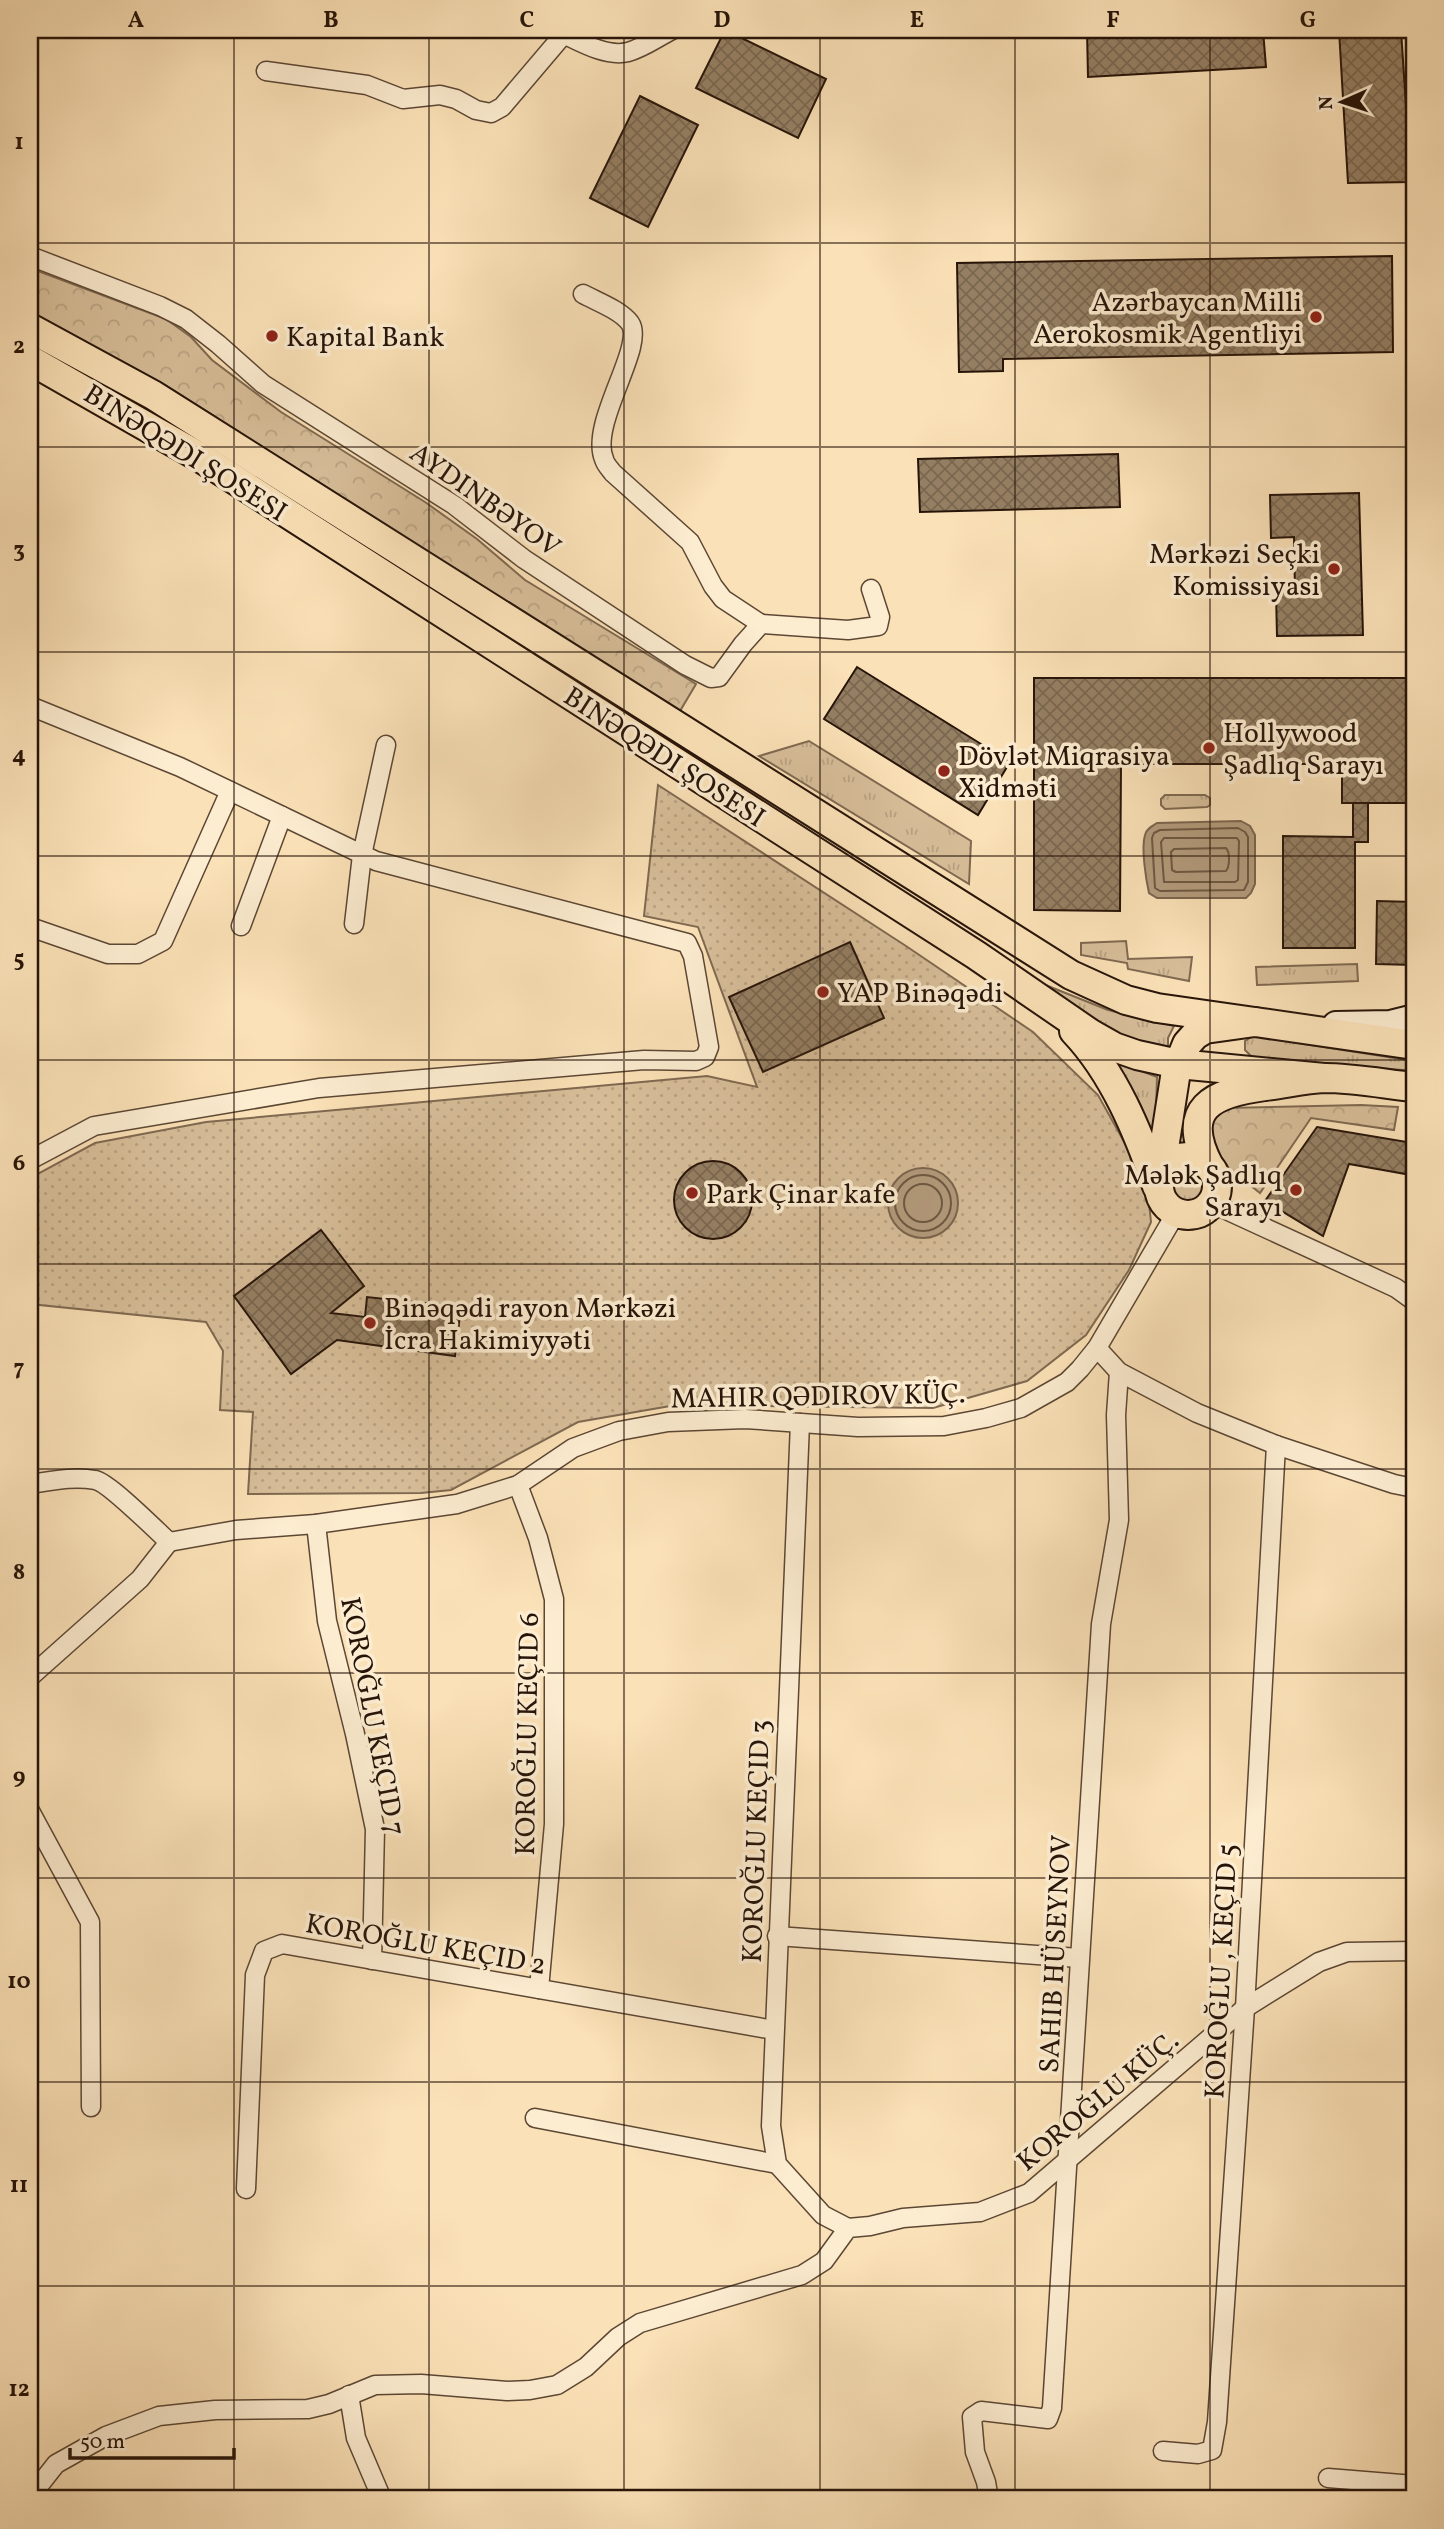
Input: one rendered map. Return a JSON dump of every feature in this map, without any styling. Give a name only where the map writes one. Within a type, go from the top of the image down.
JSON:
[{"type":"main road","name":"BINƏQƏDI ŞOSESI","points":[[30,328],[163,402],[1071,975],[1126,1000],[1157,1008],[1414,1045]]},
{"type":"main road","name":"BINƏQƏDI ŞOSESI","points":[[30,360],[198,456],[976,955],[1055,1011],[1114,1047],[1137,1055],[1178,1063],[1324,1078]]},
{"type":"main road","points":[[1055,1011],[1085,1044],[1110,1082],[1165,1195],[1195,1214],[1211,1203],[1217,1184],[1200,1149],[1197,1124],[1210,1102],[1229,1092],[1324,1078],[1414,1087]]},
{"type":"main road","points":[[1165,1195],[1178,1063],[1187,1044],[1195,1035],[1205,1029],[1268,1024],[1390,1024],[1414,1018]]},
{"type":"main road","points":[[1165,1195],[1168,1163],[1180,1157],[1199,1158],[1209,1166]]},
{"type":"street","points":[[266,71],[367,85],[403,99],[440,95],[456,99],[476,110],[491,113],[502,107],[559,32],[605,51],[618,53],[629,52],[672,30]]},
{"type":"street","points":[[30,256],[160,306],[186,319],[263,384],[454,505],[524,559],[685,665],[711,678],[719,677],[761,624]]},
{"type":"street","points":[[583,294],[624,317],[632,326],[633,342],[607,414],[601,443],[603,459],[613,473],[690,542],[723,599],[761,624],[848,631],[878,626],[880,617],[871,589]]},
{"type":"street","points":[[30,706],[180,767],[376,861],[687,943],[693,956],[709,1047],[705,1057],[696,1061],[645,1060],[319,1088],[94,1126],[30,1160]]},
{"type":"street","points":[[354,924],[362,855],[386,746]]},
{"type":"street","points":[[30,927],[108,954],[138,954],[163,941],[230,791]]},
{"type":"street","points":[[241,926],[282,816]]},
{"type":"street","name":"MAHIR QƏDIROV KÜÇ.","points":[[169,1542],[236,1530],[316,1524],[457,1504],[518,1485],[573,1448],[619,1431],[668,1422],[745,1419],[858,1427],[944,1426],[1021,1408],[1067,1382],[1097,1348],[1165,1195]]},
{"type":"street","points":[[1211,1203],[1396,1288],[1414,1301]]},
{"type":"street","points":[[1097,1348],[1119,1372],[1198,1413],[1276,1445],[1394,1484],[1414,1488]]},
{"type":"street","name":"SAHIB HÜSEYNOV","points":[[989,2499],[975,2452],[972,2417],[981,2411],[1048,2419],[1052,2409],[1101,1624],[1119,1520],[1116,1415],[1119,1372]]},
{"type":"street","name":"KOROĞLU KEÇID 3","points":[[776,2164],[771,2126],[777,1936],[800,1423]]},
{"type":"street","name":"KOROĞLU , KEÇID 5","points":[[1163,2451],[1198,2454],[1212,2450],[1217,2422],[1245,2008],[1276,1445]]},
{"type":"street","points":[[30,1483],[69,1479],[98,1480],[112,1489],[169,1542],[140,1579],[30,1677]]},
{"type":"street","name":"KOROĞLU KEÇID 6","points":[[518,1485],[538,1538],[554,1599],[554,1824],[538,1989]]},
{"type":"street","name":"KOROĞLU KEÇID 7","points":[[316,1524],[327,1621],[375,1829],[372,1960]]},
{"type":"street","points":[[30,1811],[90,1922],[91,2107]]},
{"type":"street","points":[[777,1936],[1079,1958]]},
{"type":"street","name":"KOROĞLU KEÇID 2","points":[[246,2189],[255,1975],[264,1951],[282,1944],[774,2031]]},
{"type":"street","name":"KOROĞLU KÜÇ.","points":[[848,2228],[903,2218],[980,2212],[1029,2193],[1245,2008],[1319,1962],[1347,1952],[1414,1951]]},
{"type":"street","points":[[30,2497],[56,2464],[106,2436],[159,2416],[215,2410],[308,2409],[329,2404],[375,2385],[421,2384],[507,2391],[557,2385],[586,2367],[618,2337],[640,2323],[802,2275],[824,2261],[848,2228],[824,2215],[776,2164],[535,2118]]},
{"type":"street","points":[[349,2395],[356,2438],[382,2499]]},
{"type":"street","points":[[1328,2478],[1414,2485]]},
{"type":"green space","points":[[30,268],[166,319],[191,337],[212,360],[281,412],[425,502],[477,539],[525,580],[696,684],[680,711],[165,385],[30,316]]},
{"type":"green space","points":[[809,741],[971,841],[969,884],[759,756]]},
{"type":"green space","points":[[658,785],[1033,1032],[1098,1095],[1132,1156],[1148,1194],[1151,1222],[1129,1270],[1086,1335],[1027,1381],[933,1408],[676,1405],[578,1422],[451,1490],[421,1493],[248,1494],[253,1412],[220,1410],[223,1351],[206,1322],[30,1304],[30,1178],[95,1143],[206,1122],[707,1076],[757,1087],[698,927],[644,916]]},
{"type":"green space","points":[[1165,795],[1205,795],[1210,798],[1210,805],[1165,809],[1161,805],[1161,799]]},
{"type":"green space","points":[[1126,941],[1128,959],[1192,957],[1189,981],[1128,969],[1127,963],[1081,955],[1081,943]]},
{"type":"green space","points":[[1357,964],[1358,981],[1257,985],[1256,967]]},
{"type":"green space","points":[[1033,980],[1108,1010],[1174,1026],[1168,1038],[1168,1052],[1112,1033]]},
{"type":"green space","points":[[1253,1036],[1414,1061],[1414,1071],[1252,1057],[1245,1050],[1245,1041]]},
{"type":"green space","points":[[1105,1057],[1157,1077],[1155,1141]]},
{"type":"green space","points":[[1361,1105],[1398,1107],[1394,1130],[1311,1118],[1260,1193],[1212,1155],[1210,1123],[1226,1108]]},
{"type":"green space","points":[[1188,1166],[1201,1172],[1207,1185],[1201,1198],[1188,1204],[1175,1198],[1169,1185],[1175,1172]]},
{"type":"water","points":[[1241,821],[1250,826],[1255,835],[1255,884],[1246,898],[1157,898],[1149,893],[1144,841],[1150,828],[1157,823]]},
{"type":"water","points":[[923,1168],[948,1178],[958,1203],[948,1228],[923,1238],[898,1228],[888,1203],[898,1178]]},
{"type":"building","points":[[725,30],[826,79],[798,138],[696,88]]},
{"type":"building","points":[[1087,30],[1263,30],[1266,67],[1088,77]]},
{"type":"building","points":[[1339,30],[1401,30],[1411,182],[1348,183]]},
{"type":"building","points":[[640,96],[698,125],[648,227],[590,198]]},
{"type":"building","points":[[1392,256],[1393,352],[1003,359],[1003,371],[959,372],[957,263]]},
{"type":"building","points":[[1118,454],[1120,507],[920,512],[918,459]]},
{"type":"building","points":[[1359,493],[1363,635],[1277,636],[1276,592],[1295,591],[1294,537],[1271,538],[1270,495]]},
{"type":"building","points":[[857,667],[1010,762],[978,815],[824,719]]},
{"type":"building","points":[[1034,678],[1414,678],[1414,803],[1342,803],[1342,764],[1121,764],[1120,911],[1034,910]]},
{"type":"building","points":[[1353,803],[1368,803],[1368,842],[1355,842],[1355,948],[1283,948],[1283,836],[1353,837]]},
{"type":"building","points":[[1377,901],[1414,902],[1414,965],[1376,964]]},
{"type":"building","points":[[850,942],[884,1018],[763,1072],[729,997]]},
{"type":"building","points":[[1317,1127],[1413,1143],[1411,1175],[1349,1164],[1323,1236],[1265,1201]]},
{"type":"building","points":[[705,1161],[721,1161],[735,1167],[746,1178],[752,1192],[752,1208],[746,1222],[735,1233],[721,1239],[705,1239],[691,1233],[680,1222],[674,1208],[674,1192],[680,1178],[691,1167]]},
{"type":"building","points":[[321,1230],[364,1286],[331,1313],[365,1317],[367,1297],[461,1307],[455,1356],[337,1340],[291,1374],[234,1296]]},
{"type":"place","name":"Azərbaycan Milli Aerokosmik Agentliyi","points":[[1316,317]]},
{"type":"place","name":"Kapital Bank","points":[[272,336]]},
{"type":"place","name":"Mərkəzi Seçki Komissiyasi","points":[[1334,569]]},
{"type":"place","name":"Hollywood Şadlıq Sarayı","points":[[1209,748]]},
{"type":"place","name":"Dövlət Miqrasiya Xidməti","points":[[944,771]]},
{"type":"place","name":"YAP Binəqədi","points":[[823,992]]},
{"type":"place","name":"Mələk Şadlıq Sarayı","points":[[1296,1190]]},
{"type":"place","name":"Park Çinar kafe","points":[[692,1193]]},
{"type":"place","name":"Binəqədi rayon Mərkəzi İcra Hakimiyyəti","points":[[370,1323]]}]
